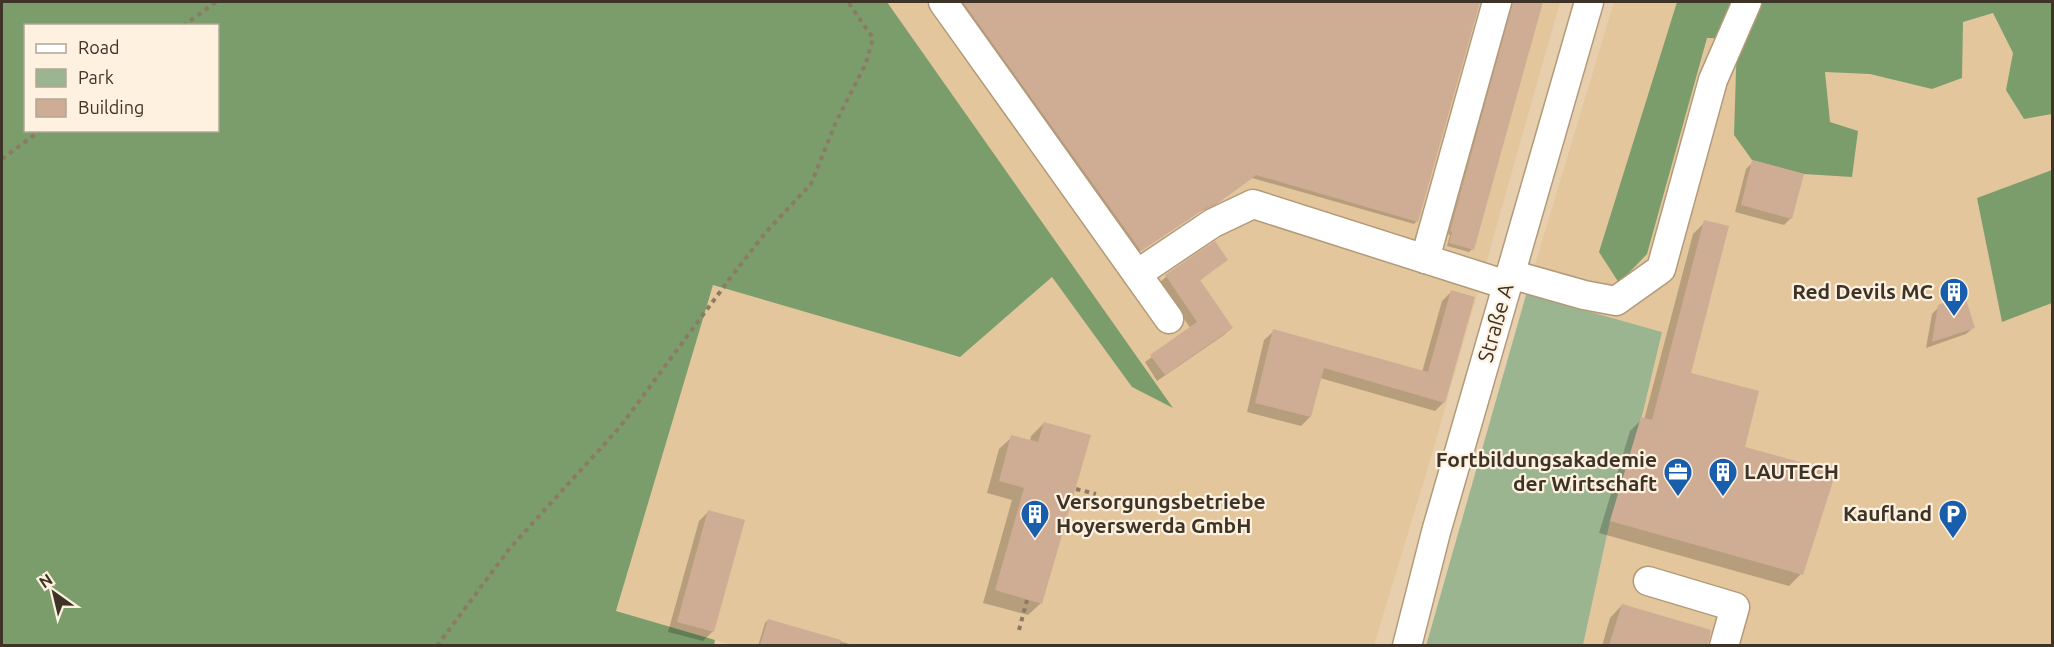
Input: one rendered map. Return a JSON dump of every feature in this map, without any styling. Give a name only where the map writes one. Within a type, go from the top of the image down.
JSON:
[{"type":"street","points":[[943,2],[1169,319]]},
{"type":"street","points":[[1425,259],[1497,2]]},
{"type":"street","name":"Straße A","points":[[1407,645],[1436,531],[1589,2]]},
{"type":"street","points":[[1137,274],[1213,223],[1253,204],[1425,259],[1509,280],[1616,301],[1661,269],[1713,80],[1747,2]]},
{"type":"street","points":[[1648,581],[1735,607],[1724,645]]},
{"type":"path","points":[[186,24],[216,2]]},
{"type":"path","points":[[437,645],[510,548],[620,427],[730,277],[766,232],[811,184],[836,122],[866,63],[873,38],[848,2]]},
{"type":"path","points":[[2,159],[38,132]]},
{"type":"path","points":[[1076,489],[1096,494]]},
{"type":"path","points":[[1019,630],[1027,600]]},
{"type":"shaded area","points":[[887,2],[1560,2],[1432,454],[1374,645],[736,646],[616,612],[713,285],[960,356],[1052,277],[1132,387],[1172,407]]},
{"type":"shaded area","points":[[1614,2],[2052,2],[2052,645],[1583,645],[1610,521],[1641,417],[1662,332],[1580,309],[1528,288]]},
{"type":"green space","points":[[2,2],[887,2],[1173,408],[1132,387],[1052,277],[960,357],[713,285],[616,611],[715,640],[714,645],[2,645]]},
{"type":"green space","points":[[1677,2],[2052,2],[2052,114],[2024,119],[2006,90],[2013,53],[1993,13],[1963,22],[1962,78],[1932,89],[1870,74],[1825,72],[1830,122],[1858,131],[1852,177],[1804,174],[1752,160],[1734,135],[1737,39],[1707,38],[1647,254],[1619,283],[1599,252]]},
{"type":"green space","points":[[2052,170],[2052,303],[2002,322],[1977,198]]},
{"type":"green space","points":[[1528,288],[1580,309],[1662,332],[1643,412],[1610,521],[1583,645],[1426,646]]},
{"type":"building","points":[[963,2],[1480,2],[1418,222],[1256,175],[1221,201],[1204,209],[1141,251]]},
{"type":"building","points":[[1513,2],[1543,2],[1474,250],[1449,243],[1452,232],[1450,231]]},
{"type":"building","points":[[1752,160],[1804,174],[1792,219],[1741,205]]},
{"type":"building","name":"LAUTECH","points":[[1704,220],[1729,226],[1691,373],[1759,391],[1745,447],[1836,472],[1803,575],[1610,521],[1641,417],[1652,420]]},
{"type":"building","points":[[1215,241],[1228,260],[1200,280],[1233,328],[1165,375],[1150,355],[1197,322],[1165,275]]},
{"type":"building","points":[[1451,290],[1475,297],[1445,403],[1324,368],[1311,417],[1255,403],[1273,329],[1428,372]]},
{"type":"building","name":"Red Devils MC","points":[[1965,296],[1975,328],[1932,342],[1938,305]]},
{"type":"building","name":"Versorgungsbetriebe Hoyerswerda GmbH","points":[[1044,422],[1091,435],[1042,604],[995,590],[1024,488],[999,481],[1011,435],[1038,442]]},
{"type":"building","points":[[708,510],[745,520],[714,632],[677,622]]},
{"type":"building","points":[[1622,604],[1711,630],[1708,645],[1609,645]]},
{"type":"building","points":[[768,619],[841,640],[840,645],[760,645]]},
{"type":"place","name":"Red Devils MC","points":[[1954,318]]},
{"type":"place","name":"Fortbildungsakademie der Wirtschaft","points":[[1678,498]]},
{"type":"place","name":"LAUTECH","points":[[1723,498]]},
{"type":"place","name":"Versorgungsbetriebe Hoyerswerda GmbH","points":[[1035,540]]},
{"type":"place","name":"Kaufland","points":[[1953,540]]}]
